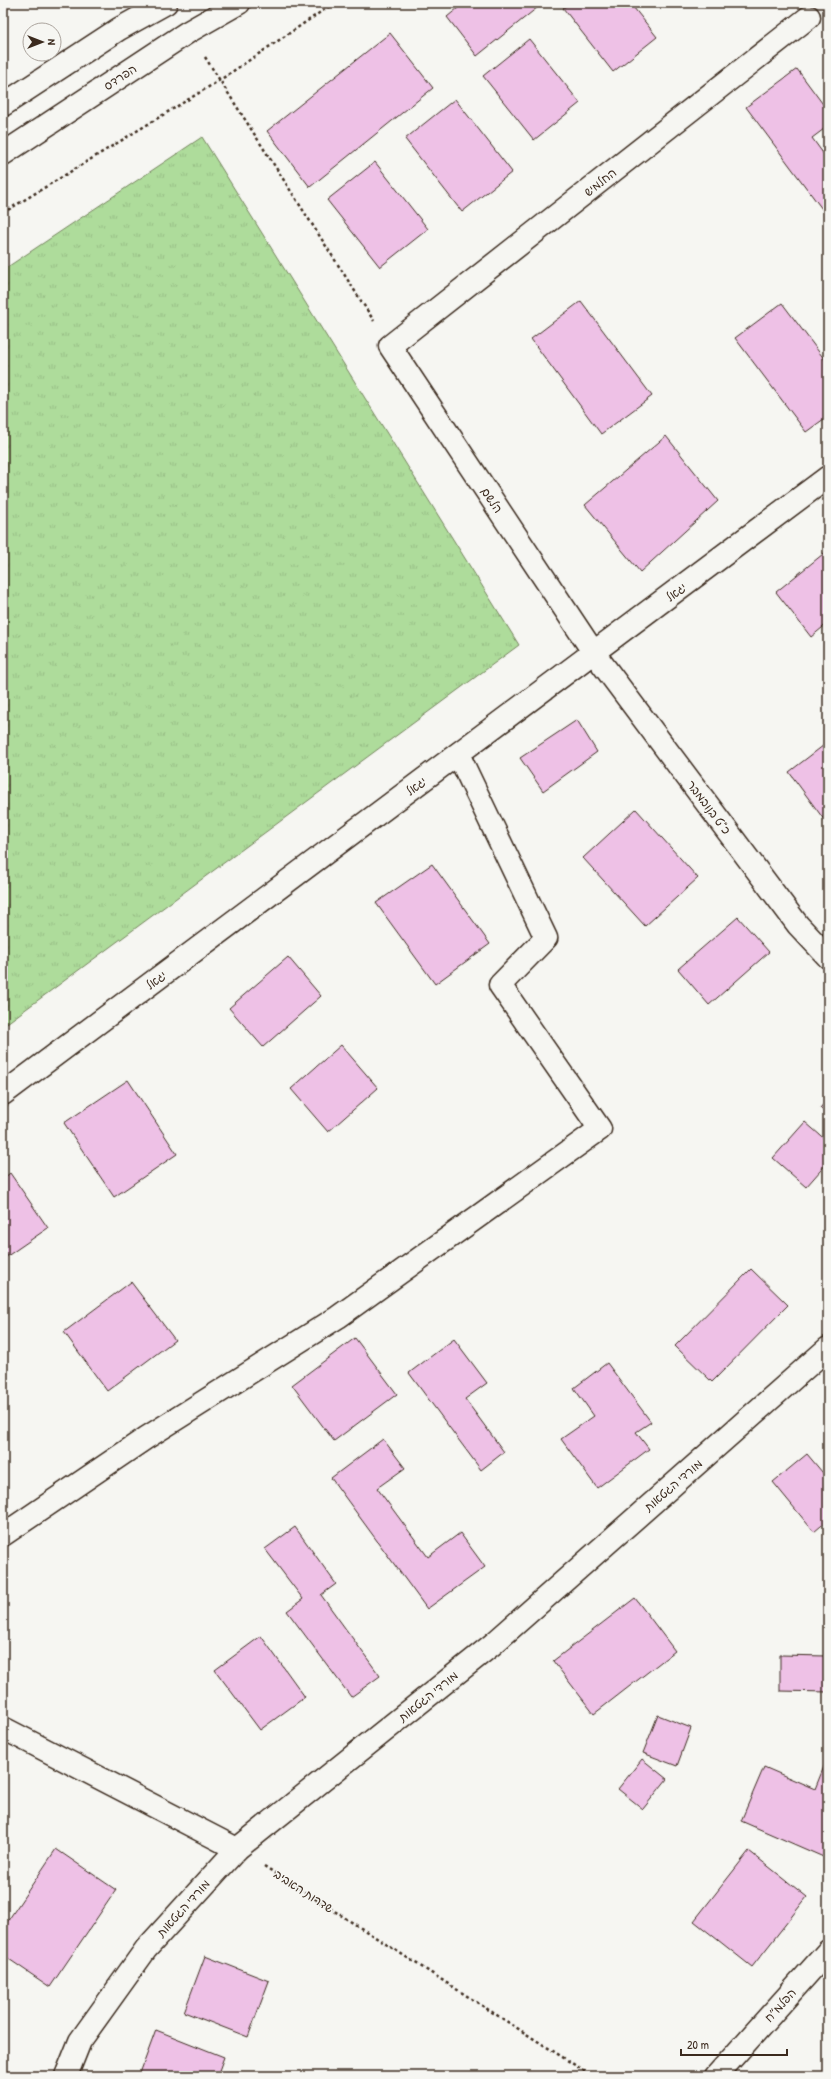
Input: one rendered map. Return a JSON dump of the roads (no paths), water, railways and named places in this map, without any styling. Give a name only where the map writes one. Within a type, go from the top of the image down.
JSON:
[{"type":"street","points":[[3,105],[118,29],[166,3]]},
{"type":"street","name":"הפרדס","points":[[3,154],[188,32],[239,3]]},
{"type":"street","name":"החלמיש","points":[[390,346],[809,17]]},
{"type":"street","name":"הלשם","points":[[390,346],[594,653]]},
{"type":"street","name":"יגאל","points":[[3,1094],[828,477]]},
{"type":"street","name":"כ\"ט בנובמבר","points":[[594,653],[798,925],[828,957]]},
{"type":"street","points":[[3,1535],[146,1438],[338,1317],[600,1129],[500,985],[546,938],[458,754]]},
{"type":"street","name":"מורדי הגטאות","points":[[66,2076],[80,2041],[146,1949],[237,1849],[493,1644],[827,1350]]},
{"type":"street","points":[[3,1728],[237,1849]]},
{"type":"street","name":"הפלמ״ח","points":[[716,2076],[828,1951]]}]
